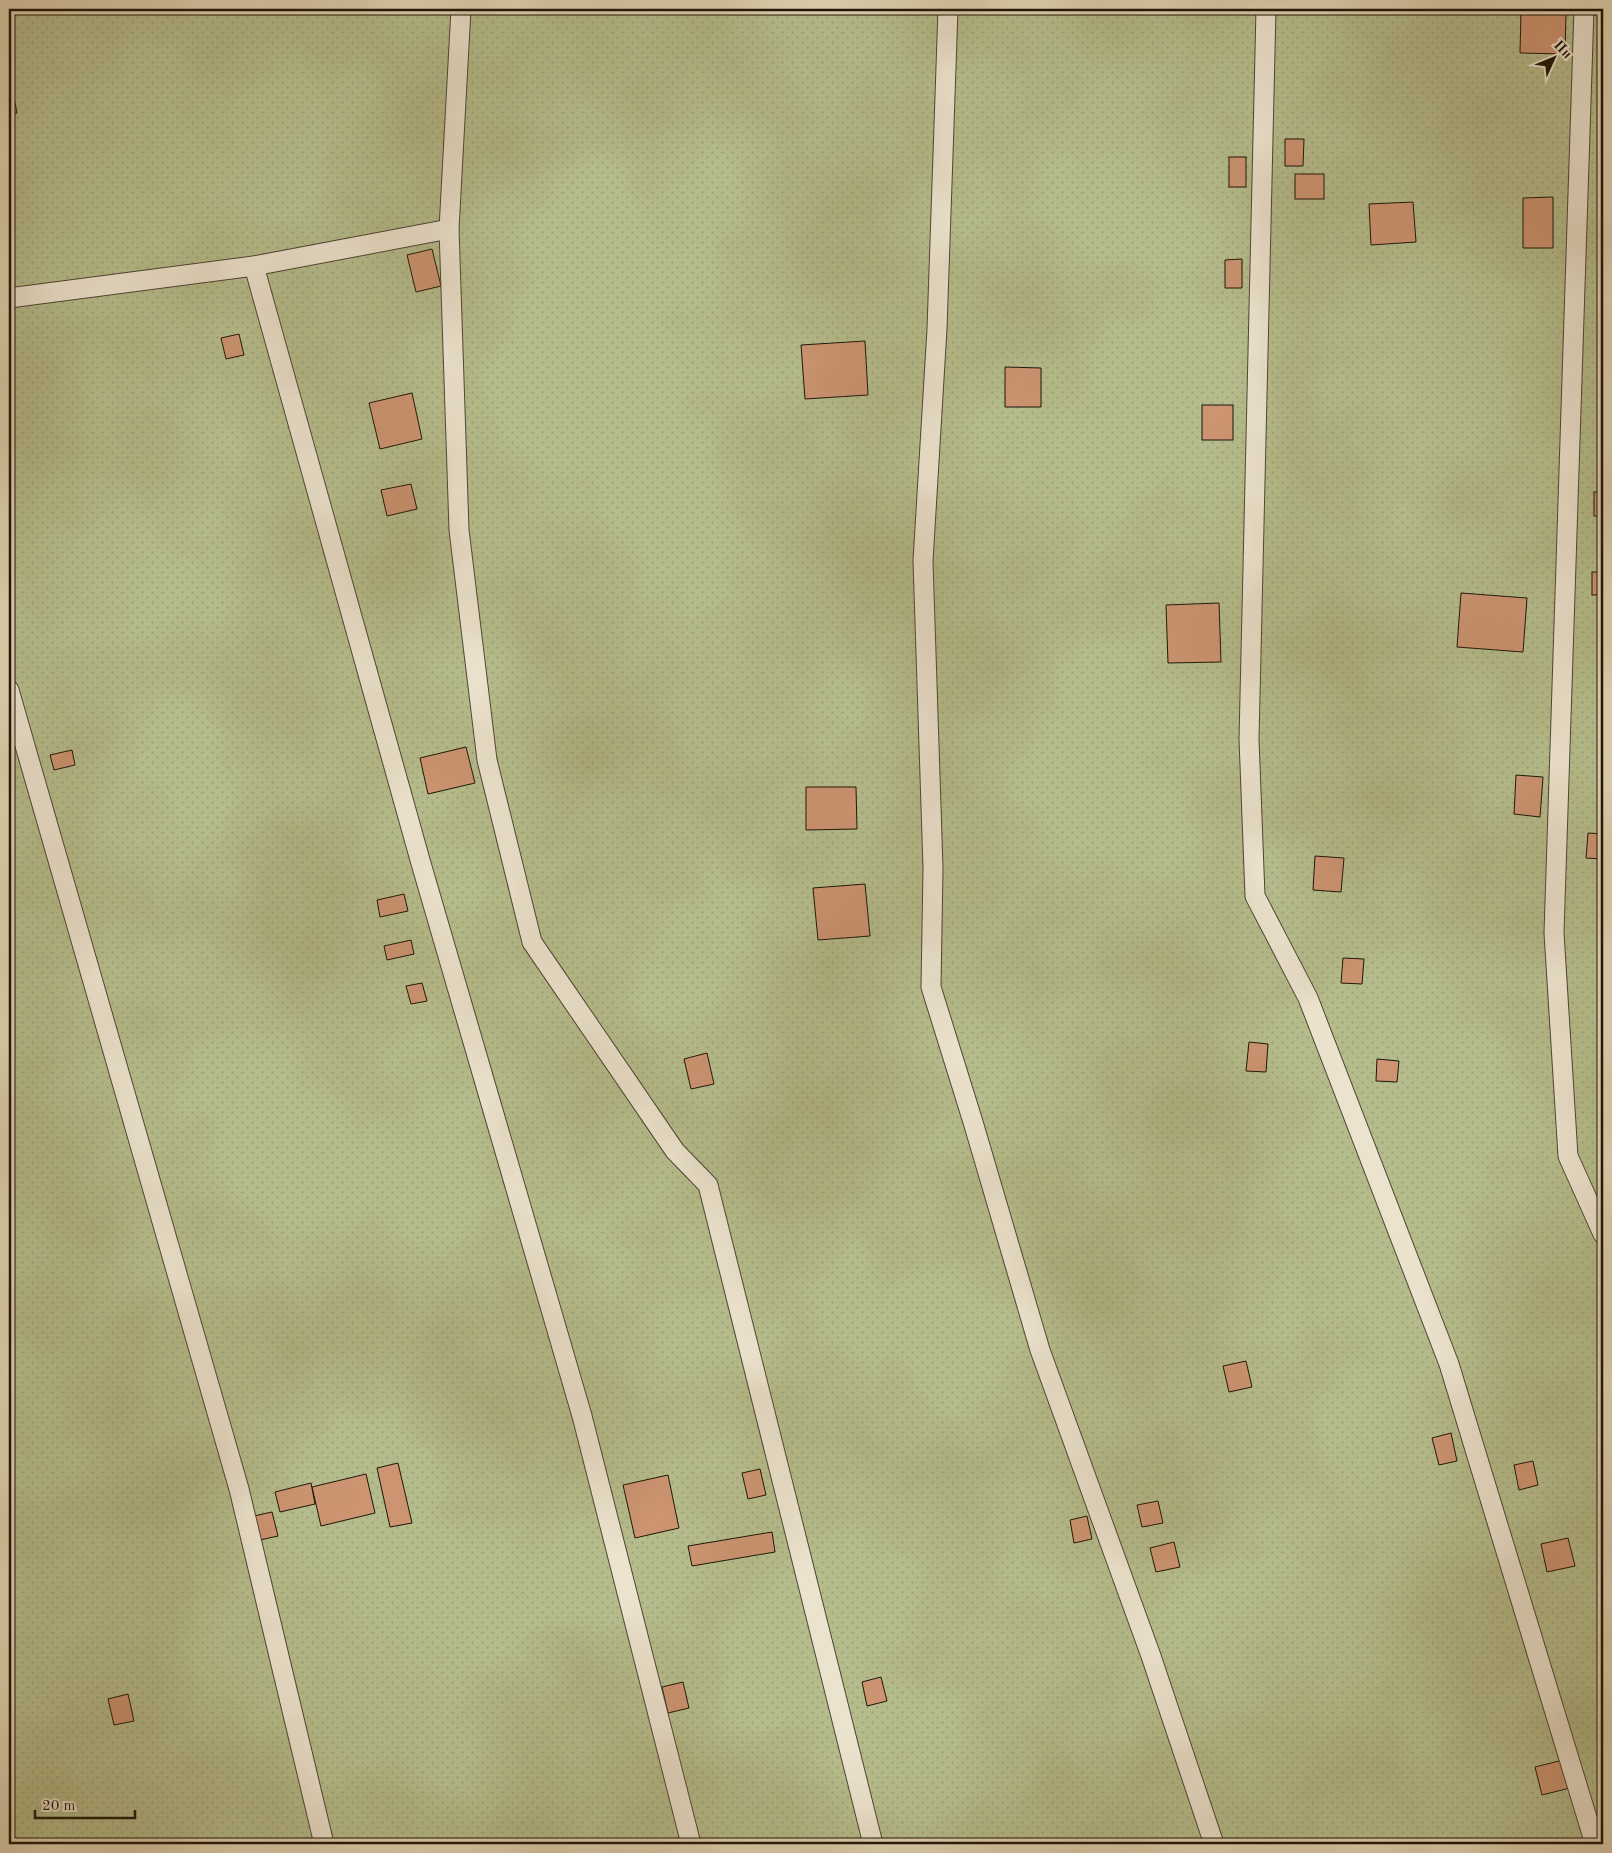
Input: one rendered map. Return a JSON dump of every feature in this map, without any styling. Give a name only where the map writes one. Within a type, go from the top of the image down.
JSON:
[{"type":"lane","points":[[461,9],[449,228],[459,530],[486,760],[532,942],[675,1151],[708,1185],[873,1844]]},
{"type":"lane","points":[[948,9],[937,329],[923,561],[933,868],[931,987],[1040,1350],[1151,1656],[1214,1844]]},
{"type":"lane","points":[[1266,9],[1249,739],[1255,896],[1308,998],[1449,1364],[1595,1844]]},
{"type":"lane","points":[[1584,9],[1554,933],[1568,1156],[1603,1234]]},
{"type":"lane","points":[[9,298],[254,266],[449,228]]},
{"type":"lane","points":[[254,266],[417,850],[582,1416],[691,1844]]},
{"type":"lane","points":[[9,690],[238,1489],[324,1844]]},
{"type":"green space","points":[[9,9],[1603,9],[1603,1844],[9,1844]]},
{"type":"building","points":[[1521,11],[1566,12],[1565,54],[1520,53]]},
{"type":"building","points":[[9,74],[17,113],[9,115]]},
{"type":"building","points":[[1285,139],[1304,139],[1303,166],[1285,166]]},
{"type":"building","points":[[1229,157],[1246,157],[1246,187],[1229,187]]},
{"type":"building","points":[[1295,174],[1324,174],[1324,199],[1295,199]]},
{"type":"building","points":[[1553,197],[1553,248],[1523,248],[1523,198]]},
{"type":"building","points":[[1413,202],[1416,242],[1371,245],[1369,204]]},
{"type":"building","points":[[432,249],[441,286],[416,292],[407,255]]},
{"type":"building","points":[[1242,259],[1242,288],[1225,288],[1225,260]]},
{"type":"building","points":[[239,334],[244,355],[226,359],[221,338]]},
{"type":"building","points":[[865,341],[868,395],[805,399],[801,345]]},
{"type":"building","points":[[1005,367],[1041,368],[1041,407],[1005,407]]},
{"type":"building","points":[[412,393],[422,439],[380,449],[369,403]]},
{"type":"building","points":[[1202,405],[1233,405],[1233,440],[1202,440]]},
{"type":"building","points":[[411,484],[417,509],[387,516],[381,490]]},
{"type":"building","points":[[1594,492],[1603,492],[1603,516],[1594,516]]},
{"type":"building","points":[[1592,572],[1603,572],[1603,595],[1592,595]]},
{"type":"building","points":[[1461,593],[1527,598],[1523,652],[1457,647]]},
{"type":"building","points":[[1219,603],[1221,662],[1168,663],[1166,605]]},
{"type":"building","points":[[466,747],[475,783],[428,794],[420,758]]},
{"type":"building","points":[[72,750],[75,765],[54,770],[50,755]]},
{"type":"building","points":[[1516,775],[1543,777],[1540,817],[1514,814]]},
{"type":"building","points":[[806,787],[856,787],[857,829],[806,830]]},
{"type":"building","points":[[1588,833],[1603,834],[1603,859],[1586,858]]},
{"type":"building","points":[[1315,856],[1344,858],[1341,892],[1313,890]]},
{"type":"building","points":[[865,884],[870,936],[818,940],[813,888]]},
{"type":"building","points":[[404,894],[408,911],[380,917],[377,900]]},
{"type":"building","points":[[411,940],[414,954],[387,960],[384,946]]},
{"type":"building","points":[[1343,958],[1364,959],[1362,984],[1341,983]]},
{"type":"building","points":[[422,983],[427,1001],[411,1004],[406,986]]},
{"type":"building","points":[[1249,1042],[1268,1044],[1266,1072],[1246,1071]]},
{"type":"building","points":[[707,1053],[714,1084],[691,1089],[684,1059]]},
{"type":"building","points":[[1377,1059],[1399,1061],[1397,1082],[1376,1081]]},
{"type":"building","points":[[1246,1361],[1252,1387],[1229,1392],[1223,1366]]},
{"type":"building","points":[[1451,1433],[1457,1461],[1439,1465],[1432,1438]]},
{"type":"building","points":[[1533,1461],[1538,1485],[1519,1490],[1514,1465]]},
{"type":"building","points":[[398,1463],[412,1523],[390,1527],[377,1468]]},
{"type":"building","points":[[760,1469],[766,1495],[748,1499],[742,1473]]},
{"type":"building","points":[[366,1474],[375,1513],[321,1526],[312,1487]]},
{"type":"building","points":[[668,1475],[679,1528],[635,1538],[623,1485]]},
{"type":"building","points":[[311,1483],[315,1504],[280,1512],[275,1492]]},
{"type":"building","points":[[1158,1501],[1163,1523],[1142,1527],[1137,1505]]},
{"type":"building","points":[[272,1512],[278,1536],[260,1540],[254,1516]]},
{"type":"building","points":[[1087,1516],[1092,1539],[1074,1543],[1070,1520]]},
{"type":"building","points":[[772,1532],[775,1552],[692,1566],[688,1546]]},
{"type":"building","points":[[1568,1538],[1575,1566],[1547,1572],[1541,1544]]},
{"type":"building","points":[[1174,1542],[1180,1567],[1156,1572],[1150,1548]]},
{"type":"building","points":[[881,1677],[887,1701],[867,1706],[862,1682]]},
{"type":"building","points":[[683,1682],[689,1708],[668,1713],[662,1687]]},
{"type":"building","points":[[128,1694],[134,1721],[114,1725],[108,1699]]},
{"type":"building","points":[[1563,1760],[1570,1788],[1542,1795],[1535,1767]]}]
